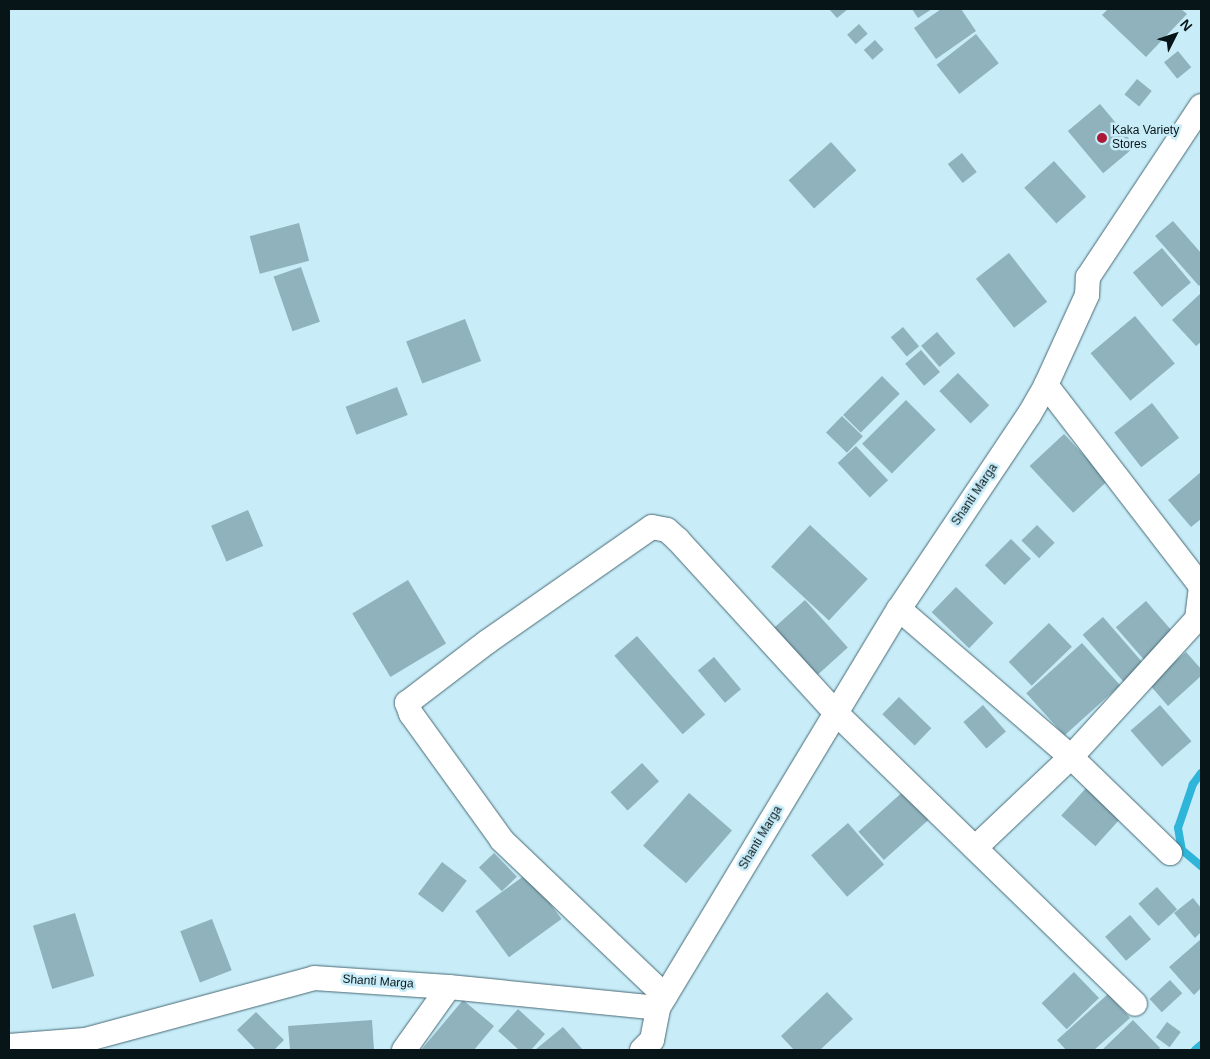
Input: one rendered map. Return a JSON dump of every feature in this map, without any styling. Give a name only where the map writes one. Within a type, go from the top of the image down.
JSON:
[{"type":"street","name":"Shanti Marga","points":[[9,1046],[88,1045],[314,978],[662,1002],[899,609],[1029,415],[1046,385],[1087,296],[1088,277],[1201,106]]},
{"type":"street","points":[[974,848],[1071,757],[1197,619],[1201,587],[1046,385]]},
{"type":"street","points":[[642,1050],[652,1040],[662,1002],[502,840],[412,714],[407,704],[487,642],[652,527],[667,530],[678,540],[836,713],[1135,1004]]},
{"type":"street","points":[[899,609],[1071,757],[1170,853]]},
{"type":"street","points":[[404,1050],[449,987]]},
{"type":"building","points":[[829,9],[848,9],[837,18]]},
{"type":"building","points":[[912,9],[932,9],[918,18]]},
{"type":"building","points":[[941,9],[961,9],[976,31],[936,59],[914,28]]},
{"type":"building","points":[[1108,9],[1181,9],[1187,14],[1146,57],[1102,15]]},
{"type":"building","points":[[859,24],[868,34],[856,44],[847,35]]},
{"type":"building","points":[[976,34],[999,63],[959,94],[937,65]]},
{"type":"building","points":[[875,40],[884,50],[873,60],[864,50]]},
{"type":"building","points":[[1178,51],[1191,67],[1177,79],[1164,62]]},
{"type":"building","points":[[1137,79],[1152,91],[1139,107],[1124,95]]},
{"type":"building","name":"Kaka Variety Stores","points":[[1100,104],[1135,146],[1103,173],[1068,131]]},
{"type":"building","points":[[831,142],[856,170],[814,208],[789,180]]},
{"type":"building","points":[[962,153],[977,172],[963,183],[948,164]]},
{"type":"building","points":[[1054,161],[1086,197],[1056,223],[1024,188]]},
{"type":"building","points":[[1173,221],[1201,253],[1201,284],[1199,286],[1155,236]]},
{"type":"building","points":[[299,223],[309,261],[260,274],[250,236]]},
{"type":"building","points":[[1162,248],[1191,282],[1162,307],[1133,272]]},
{"type":"building","points":[[1009,253],[1047,302],[1014,328],[976,279]]},
{"type":"building","points":[[301,267],[320,322],[292,331],[274,276]]},
{"type":"building","points":[[1201,293],[1201,342],[1196,346],[1172,320]]},
{"type":"building","points":[[1135,316],[1175,363],[1130,401],[1091,353]]},
{"type":"building","points":[[465,319],[481,361],[422,384],[406,342]]},
{"type":"building","points":[[903,327],[919,346],[907,356],[891,337]]},
{"type":"building","points":[[937,332],[955,353],[940,367],[921,346]]},
{"type":"building","points":[[921,350],[940,372],[924,386],[905,364]]},
{"type":"building","points":[[958,373],[989,405],[971,423],[939,391]]},
{"type":"building","points":[[882,376],[900,394],[861,433],[843,415]]},
{"type":"building","points":[[397,387],[408,415],[356,435],[346,407]]},
{"type":"building","points":[[906,400],[936,430],[892,474],[862,444]]},
{"type":"building","points":[[1152,403],[1179,438],[1141,467],[1114,433]]},
{"type":"building","points":[[842,416],[863,436],[847,453],[826,433]]},
{"type":"building","points":[[1064,434],[1108,481],[1073,513],[1030,466]]},
{"type":"building","points":[[856,446],[888,480],[870,497],[838,463]]},
{"type":"building","points":[[1201,472],[1201,519],[1191,527],[1168,500]]},
{"type":"building","points":[[248,510],[263,546],[226,562],[211,526]]},
{"type":"building","points":[[810,525],[868,579],[829,621],[771,567]]},
{"type":"building","points":[[1037,525],[1055,543],[1039,558],[1021,541]]},
{"type":"building","points":[[1011,539],[1031,559],[1005,585],[985,565]]},
{"type":"building","points":[[408,580],[446,643],[390,677],[352,613]]},
{"type":"building","points":[[956,587],[993,623],[969,648],[932,612]]},
{"type":"building","points":[[805,600],[848,648],[817,676],[774,628]]},
{"type":"building","points":[[1146,601],[1174,633],[1144,660],[1116,627]]},
{"type":"building","points":[[1103,617],[1146,666],[1125,684],[1083,635]]},
{"type":"building","points":[[1049,623],[1072,647],[1032,686],[1009,662]]},
{"type":"building","points":[[637,636],[705,714],[683,734],[614,656]]},
{"type":"building","points":[[1082,643],[1120,685],[1064,736],[1026,693]]},
{"type":"building","points":[[1186,652],[1201,669],[1201,676],[1168,706],[1149,684]]},
{"type":"building","points":[[714,657],[741,689],[725,703],[698,670]]},
{"type":"building","points":[[899,697],[931,728],[915,746],[882,714]]},
{"type":"building","points":[[983,705],[1006,731],[986,748],[963,722]]},
{"type":"building","points":[[1160,705],[1191,741],[1162,767],[1131,731]]},
{"type":"building","points":[[642,763],[659,781],[628,811],[611,792]]},
{"type":"building","points":[[1086,788],[1120,819],[1095,846],[1061,815]]},
{"type":"building","points":[[906,789],[931,817],[884,860],[858,832]]},
{"type":"building","points":[[689,793],[732,830],[686,883],[643,846]]},
{"type":"building","points":[[848,823],[884,865],[847,897],[811,855]]},
{"type":"building","points":[[494,853],[517,877],[502,891],[479,868]]},
{"type":"building","points":[[442,862],[467,881],[443,913],[418,894]]},
{"type":"building","points":[[528,873],[562,919],[509,957],[475,911]]},
{"type":"building","points":[[1157,887],[1177,909],[1158,926],[1138,904]]},
{"type":"building","points":[[1193,898],[1201,908],[1201,932],[1195,938],[1174,913]]},
{"type":"building","points":[[75,913],[94,976],[52,989],[33,926]]},
{"type":"building","points":[[1130,915],[1151,939],[1126,961],[1105,937]]},
{"type":"building","points":[[212,919],[232,970],[200,983],[180,931]]},
{"type":"building","points":[[1201,939],[1201,988],[1194,995],[1169,967]]},
{"type":"building","points":[[1074,972],[1099,998],[1067,1029],[1042,1003]]},
{"type":"building","points":[[1170,980],[1182,993],[1162,1012],[1150,999]]},
{"type":"building","points":[[827,992],[853,1019],[820,1050],[794,1050],[781,1036]]},
{"type":"building","points":[[1108,994],[1130,1018],[1094,1050],[1066,1050],[1057,1040]]},
{"type":"building","points":[[463,1000],[494,1026],[474,1050],[421,1050]]},
{"type":"building","points":[[518,1009],[545,1034],[531,1050],[519,1050],[498,1031]]},
{"type":"building","points":[[256,1012],[284,1040],[274,1050],[256,1050],[237,1030]]},
{"type":"building","points":[[372,1020],[374,1050],[290,1050],[288,1026]]},
{"type":"building","points":[[1133,1020],[1160,1048],[1158,1050],[1102,1050]]},
{"type":"building","points":[[1167,1022],[1181,1032],[1170,1047],[1156,1037]]},
{"type":"building","points":[[563,1027],[583,1050],[535,1050]]},
{"type":"waterway","points":[[1201,773],[1193,784],[1178,828],[1182,850],[1201,866]]},
{"type":"waterway","points":[[1195,1050],[1201,1045]]},
{"type":"place","name":"Kaka Variety Stores","points":[[1102,138]]}]
